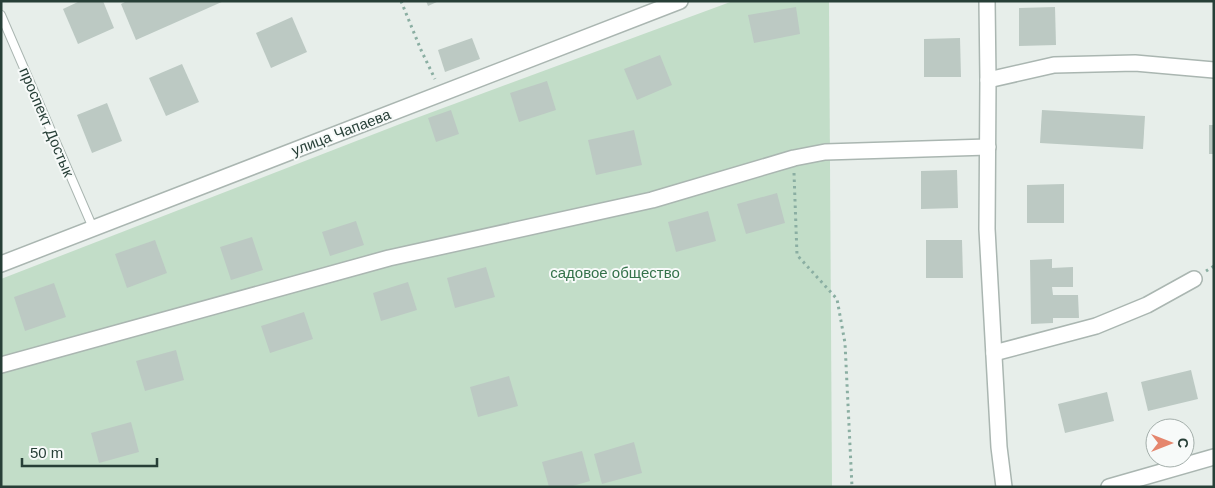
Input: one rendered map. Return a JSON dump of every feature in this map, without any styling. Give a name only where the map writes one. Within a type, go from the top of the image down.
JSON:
[{"type":"street","name":"улица Чапаева","points":[[1,264],[680,1]]},
{"type":"street","points":[[987,1],[987,229],[999,447],[1004,487]]},
{"type":"street","points":[[988,80],[1054,65],[1135,63],[1214,70]]},
{"type":"street","points":[[1,365],[389,258],[652,200],[794,158],[825,152],[988,147]]},
{"type":"street","points":[[994,353],[1096,326],[1147,305],[1194,279]]},
{"type":"street","points":[[1109,487],[1214,457]]},
{"type":"lane","name":"проспект Достык","points":[[1,15],[93,228]]},
{"type":"path","points":[[401,1],[421,50],[442,93]]},
{"type":"path","points":[[794,158],[798,256],[837,299],[845,343],[852,487]]},
{"type":"green space","name":"садовое общество","points":[[733,1],[829,1],[832,487],[1,487],[1,279],[400,124]]},
{"type":"building","points":[[80,1],[103,1],[114,28],[78,44],[63,9]]},
{"type":"building","points":[[127,1],[224,1],[136,40],[121,4]]},
{"type":"building","points":[[426,1],[439,1],[428,6]]},
{"type":"building","points":[[796,7],[800,34],[754,43],[748,15]]},
{"type":"building","points":[[1055,7],[1056,45],[1019,46],[1019,8]]},
{"type":"building","points":[[292,17],[307,52],[271,68],[256,33]]},
{"type":"building","points":[[472,38],[480,59],[445,72],[438,50]]},
{"type":"building","points":[[960,38],[961,77],[924,77],[924,39]]},
{"type":"building","points":[[660,55],[672,85],[637,100],[624,69]]},
{"type":"building","points":[[182,64],[199,102],[166,116],[149,78]]},
{"type":"building","points":[[547,81],[556,110],[519,122],[510,93]]},
{"type":"building","points":[[107,103],[122,141],[92,153],[77,115]]},
{"type":"building","points":[[451,110],[459,134],[436,142],[428,118]]},
{"type":"building","points":[[1042,110],[1145,116],[1143,149],[1040,143]]},
{"type":"building","points":[[1209,125],[1214,125],[1214,154],[1209,154]]},
{"type":"building","points":[[634,130],[642,165],[596,175],[588,140]]},
{"type":"building","points":[[957,170],[958,208],[921,209],[921,171]]},
{"type":"building","points":[[1064,184],[1064,223],[1027,223],[1027,185]]},
{"type":"building","points":[[777,193],[785,223],[746,234],[737,204]]},
{"type":"building","points":[[708,211],[716,241],[676,252],[668,222]]},
{"type":"building","points":[[356,221],[364,245],[330,256],[322,232]]},
{"type":"building","points":[[252,237],[263,270],[231,280],[220,247]]},
{"type":"building","points":[[155,240],[167,273],[127,288],[115,254]]},
{"type":"building","points":[[926,240],[962,240],[963,278],[926,278]]},
{"type":"building","points":[[1052,259],[1052,268],[1073,267],[1073,287],[1052,287],[1053,295],[1078,295],[1079,318],[1053,318],[1053,323],[1031,324],[1030,260]]},
{"type":"building","points":[[486,267],[495,297],[455,308],[447,278]]},
{"type":"building","points":[[408,282],[417,310],[381,321],[373,293]]},
{"type":"building","points":[[54,283],[66,317],[25,331],[14,297]]},
{"type":"building","points":[[304,312],[313,339],[270,353],[261,326]]},
{"type":"building","points":[[176,350],[184,380],[145,391],[136,361]]},
{"type":"building","points":[[1191,370],[1198,399],[1148,411],[1141,382]]},
{"type":"building","points":[[509,376],[518,406],[478,417],[470,387]]},
{"type":"building","points":[[1107,392],[1114,421],[1065,433],[1058,404]]},
{"type":"building","points":[[131,422],[139,452],[99,463],[91,433]]},
{"type":"building","points":[[634,442],[642,473],[602,484],[594,454]]},
{"type":"building","points":[[582,451],[590,481],[569,487],[549,487],[542,462]]}]
